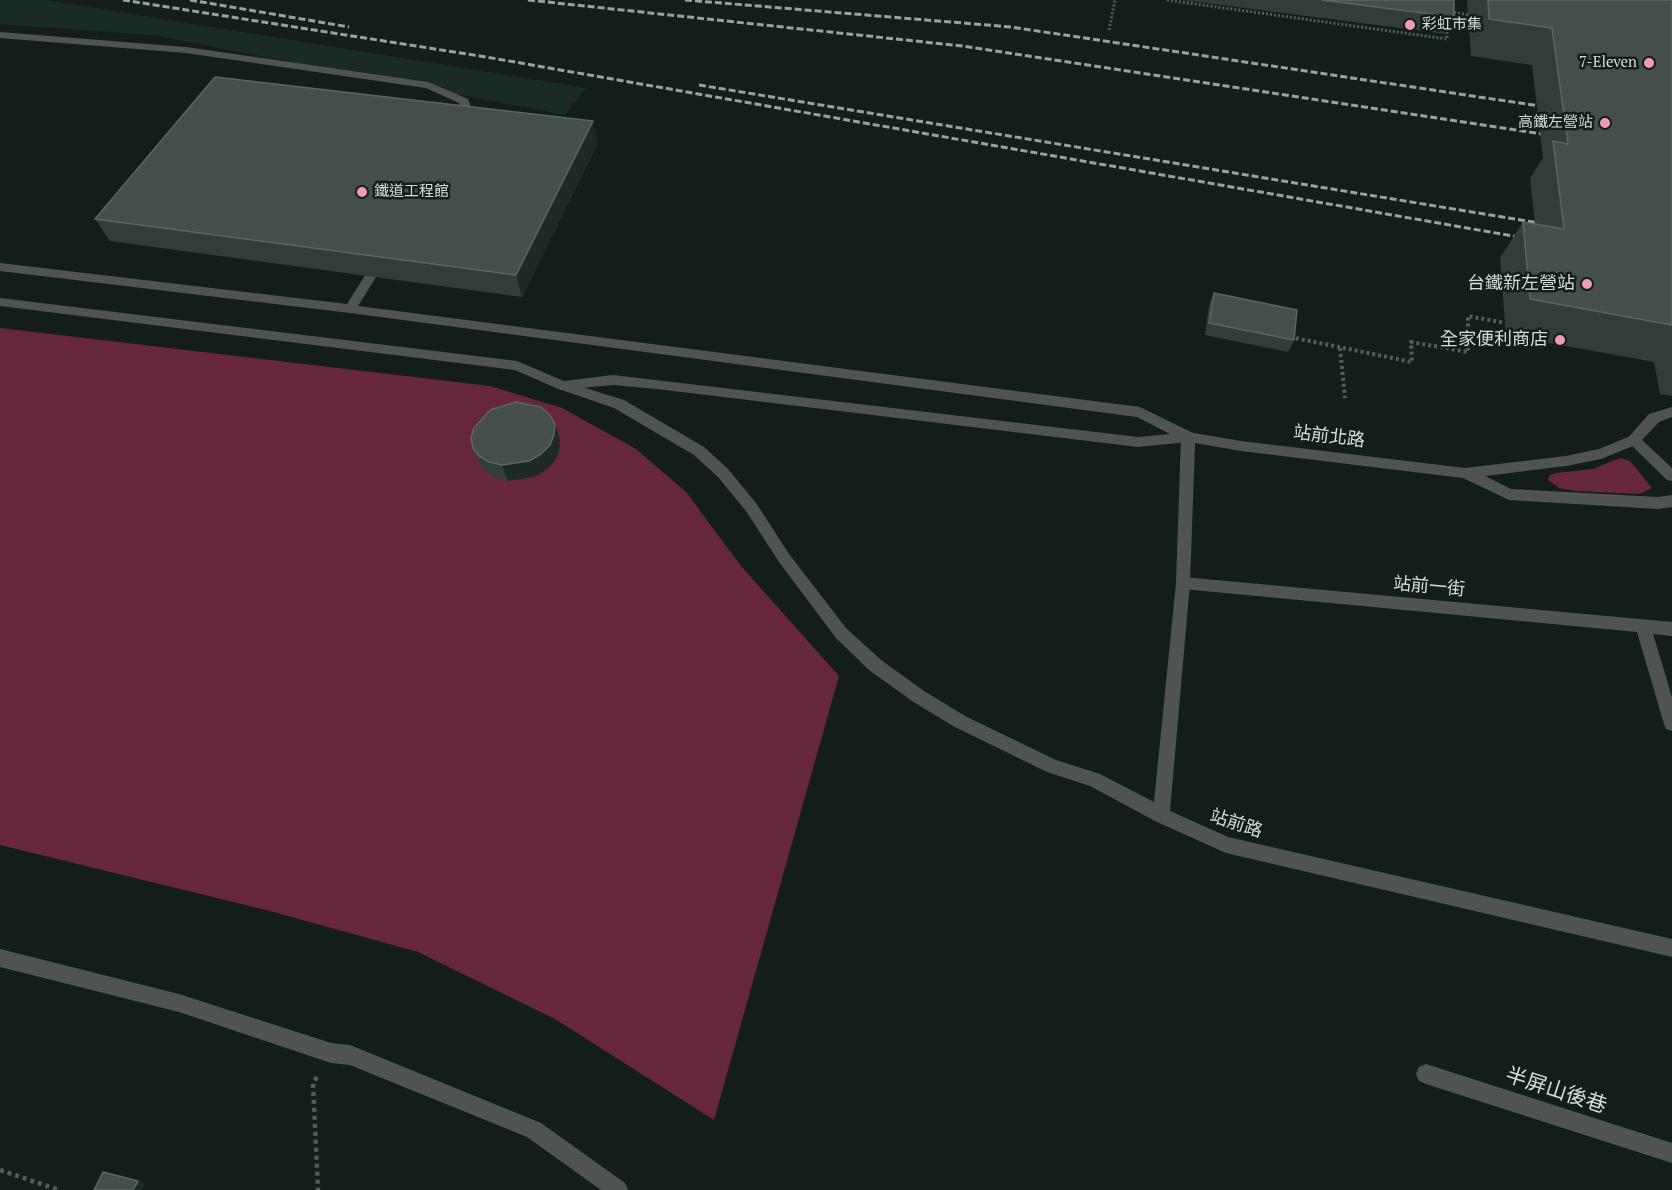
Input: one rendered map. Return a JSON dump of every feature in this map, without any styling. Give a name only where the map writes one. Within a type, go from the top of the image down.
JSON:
[{"type":"street","points":[[0,35],[186,50],[428,85],[464,101],[470,116],[457,136]]},
{"type":"street","points":[[350,309],[388,248]]},
{"type":"street","points":[[0,267],[350,309],[1140,412],[1188,436]]},
{"type":"street","name":"站前路","points":[[0,302],[517,366],[561,385],[619,404],[699,451],[723,473],[751,507],[784,558],[841,633],[875,665],[918,696],[959,721],[1053,767],[1094,779],[1161,815],[1226,845],[1672,948]]},
{"type":"street","points":[[561,385],[613,380],[657,384],[1138,442],[1188,436]]},
{"type":"street","name":"站前北路","points":[[1188,436],[1240,446],[1465,473],[1566,461],[1601,454],[1633,440],[1654,418],[1672,412]]},
{"type":"street","points":[[1161,815],[1183,583],[1188,436]]},
{"type":"street","points":[[1633,440],[1672,476]]},
{"type":"street","name":"站前北路","points":[[1465,473],[1509,494],[1658,503],[1672,501]]},
{"type":"street","name":"站前一街","points":[[1183,583],[1672,629]]},
{"type":"street","points":[[1643,626],[1672,724]]},
{"type":"street","points":[[0,958],[179,1003],[331,1053],[350,1055],[534,1130],[618,1190]]},
{"type":"street","name":"半屏山後巷","points":[[1426,1074],[1672,1153]]},
{"type":"path","points":[[1109,30],[1115,0]]},
{"type":"path","points":[[1167,0],[1447,39],[1447,12],[1483,17]]},
{"type":"path","points":[[1290,336],[1412,362],[1411,342],[1468,352],[1468,316],[1505,323]]},
{"type":"path","points":[[1340,348],[1345,398]]},
{"type":"path","points":[[313,1083],[318,1190]]},
{"type":"path","points":[[0,1170],[59,1190]]},
{"type":"shaded area","points":[[0,0],[46,0],[586,88],[565,115],[152,35],[0,24]]},
{"type":"shaded area","points":[[0,328],[490,386],[562,408],[636,449],[686,492],[741,566],[839,676],[714,1120],[555,1019],[418,952],[270,911],[0,845]]},
{"type":"shaded area","points":[[1620,458],[1630,461],[1652,488],[1639,494],[1575,491],[1559,488],[1548,480],[1550,475],[1556,473],[1593,469]]},
{"type":"building","points":[[1322,0],[1454,0],[1454,17]]},
{"type":"building","points":[[1488,0],[1672,0],[1672,325],[1530,299],[1523,222],[1564,229],[1553,141],[1568,144],[1552,28],[1489,19]]},
{"type":"building","name":"鐵道工程館","points":[[215,77],[593,121],[516,275],[95,219]]},
{"type":"building","points":[[1214,293],[1297,310],[1294,340],[1209,323]]},
{"type":"building","points":[[516,402],[541,407],[550,415],[555,424],[550,445],[529,461],[502,465],[489,462],[479,456],[473,448],[471,438],[474,428],[490,410]]},
{"type":"building","points":[[103,1172],[138,1181],[133,1190],[94,1190]]},
{"type":"railway","points":[[123,0],[486,57],[1530,239]]},
{"type":"railway","points":[[190,0],[349,27]]},
{"type":"railway","points":[[528,0],[962,46],[1556,136]]},
{"type":"railway","points":[[685,0],[1011,27],[1553,108]]},
{"type":"railway","points":[[699,85],[1551,225]]},
{"type":"place","name":"彩虹市集","points":[[1410,25]]},
{"type":"place","name":"7-Eleven","points":[[1649,63]]},
{"type":"place","name":"高鐵左營站","points":[[1605,123]]},
{"type":"place","name":"鐵道工程館","points":[[362,192]]},
{"type":"place","name":"台鐵新左營站","points":[[1587,284]]},
{"type":"place","name":"全家便利商店","points":[[1560,340]]}]
